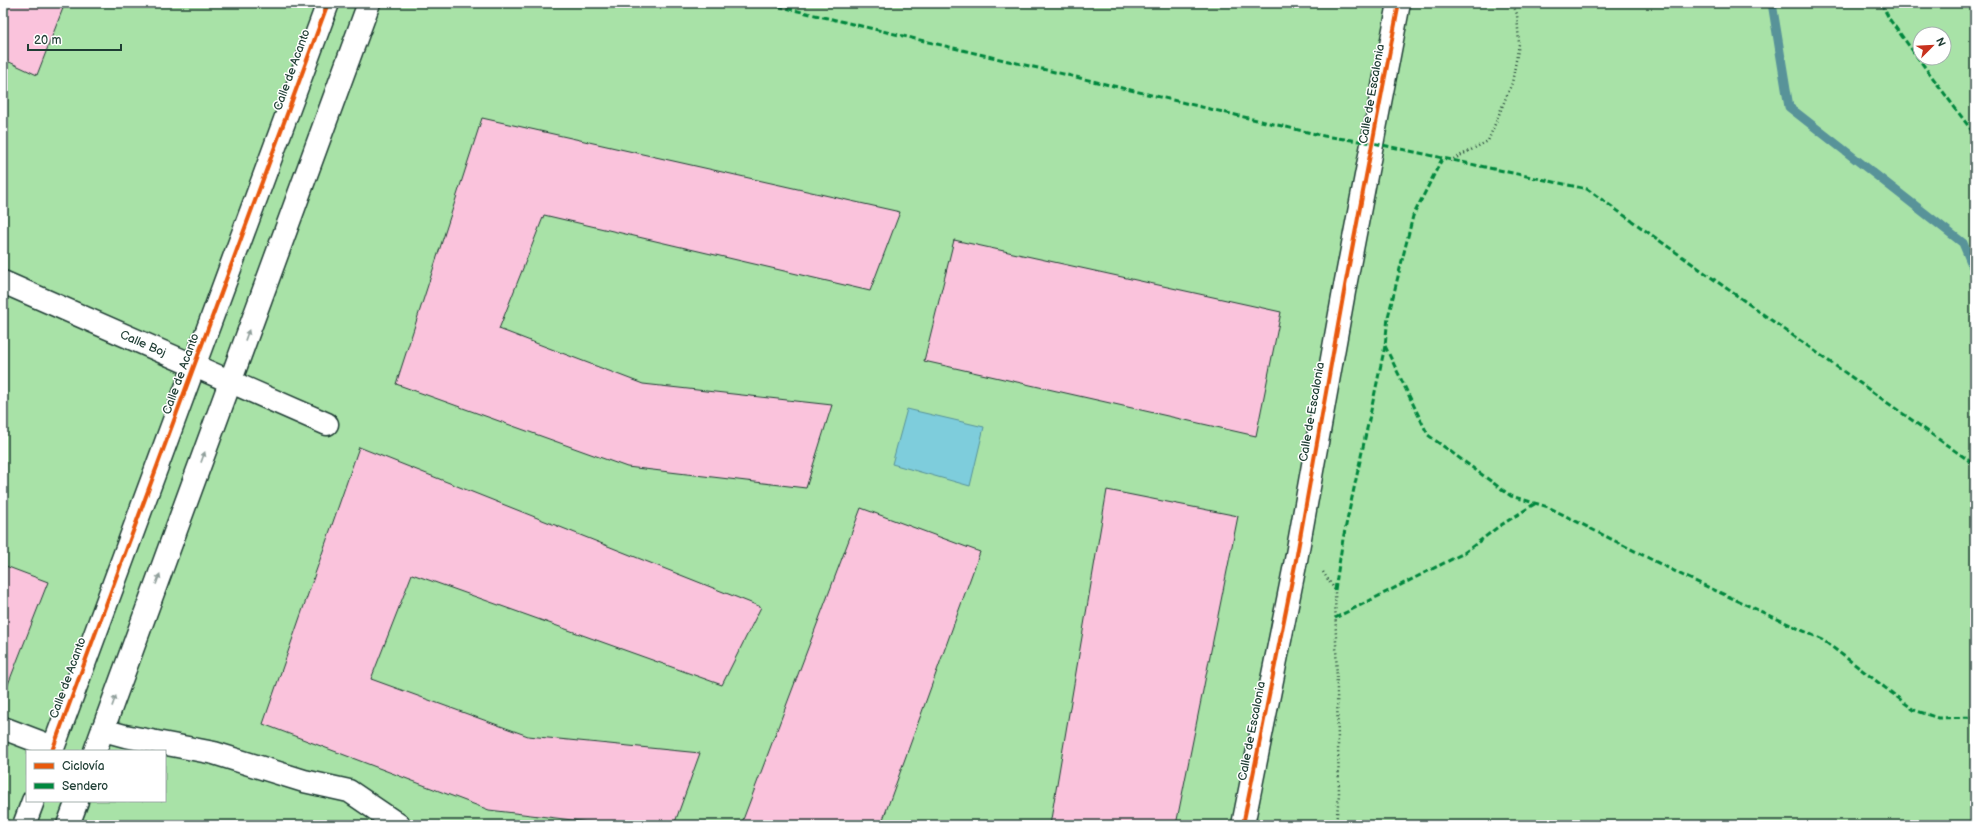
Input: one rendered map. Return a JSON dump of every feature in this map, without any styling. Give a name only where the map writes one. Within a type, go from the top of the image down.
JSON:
[{"type":"street","name":"Calle de Acanto","points":[[52,749],[328,3]]},
{"type":"street","points":[[95,750],[369,3]]},
{"type":"street","name":"Calle de Escalonia","points":[[1243,825],[1296,560],[1399,3]]},
{"type":"street","name":"Calle Boj","points":[[3,282],[327,424]]},
{"type":"street","points":[[3,728],[52,749]]},
{"type":"street","points":[[103,730],[125,736],[214,753],[304,781],[349,791],[399,825]]},
{"type":"street","points":[[24,825],[33,802]]},
{"type":"street","points":[[68,825],[77,802]]},
{"type":"path","points":[[1450,161],[1488,141],[1512,83],[1519,44],[1517,14],[1512,3]]},
{"type":"path","points":[[1335,590],[1339,794],[1336,825]]},
{"type":"green space","points":[[3,3],[1975,3],[1975,825],[3,825]]},
{"type":"water","points":[[907,409],[984,427],[970,486],[892,464]]},
{"type":"building","points":[[3,3],[65,3],[37,75],[3,59]]},
{"type":"building","points":[[482,118],[900,212],[870,291],[544,215],[499,329],[643,384],[832,405],[806,488],[627,467],[396,384]]},
{"type":"building","points":[[954,240],[1281,312],[1256,436],[924,361]]},
{"type":"building","points":[[359,447],[761,607],[722,685],[412,574],[371,679],[528,736],[700,753],[674,825],[614,825],[489,810],[263,724]]},
{"type":"building","points":[[1107,490],[1238,516],[1176,825],[1050,825]]},
{"type":"building","points":[[861,508],[980,552],[881,825],[741,825]]},
{"type":"building","points":[[3,565],[48,582],[5,692],[3,692]]},
{"type":"waterway","points":[[1772,3],[1789,107],[1963,243],[1975,272]]},
{"type":"marked path","points":[[770,3],[777,6],[1324,136],[1373,143],[1587,189],[1975,465]]},
{"type":"marked path","points":[[1881,3],[1890,20],[1975,135]]},
{"type":"marked path","points":[[1335,590],[1343,539],[1385,346],[1388,317],[1413,216],[1442,159]]},
{"type":"marked path","points":[[1385,346],[1428,435],[1511,496],[1548,507],[1684,576],[1823,640],[1914,710],[1938,718],[1975,717]]},
{"type":"marked path","points":[[1335,618],[1464,553],[1498,527],[1536,503]]},
{"type":"cycle path","points":[[52,750],[328,3]]},
{"type":"cycle path","points":[[1243,825],[1296,560],[1345,286],[1399,3]]}]
